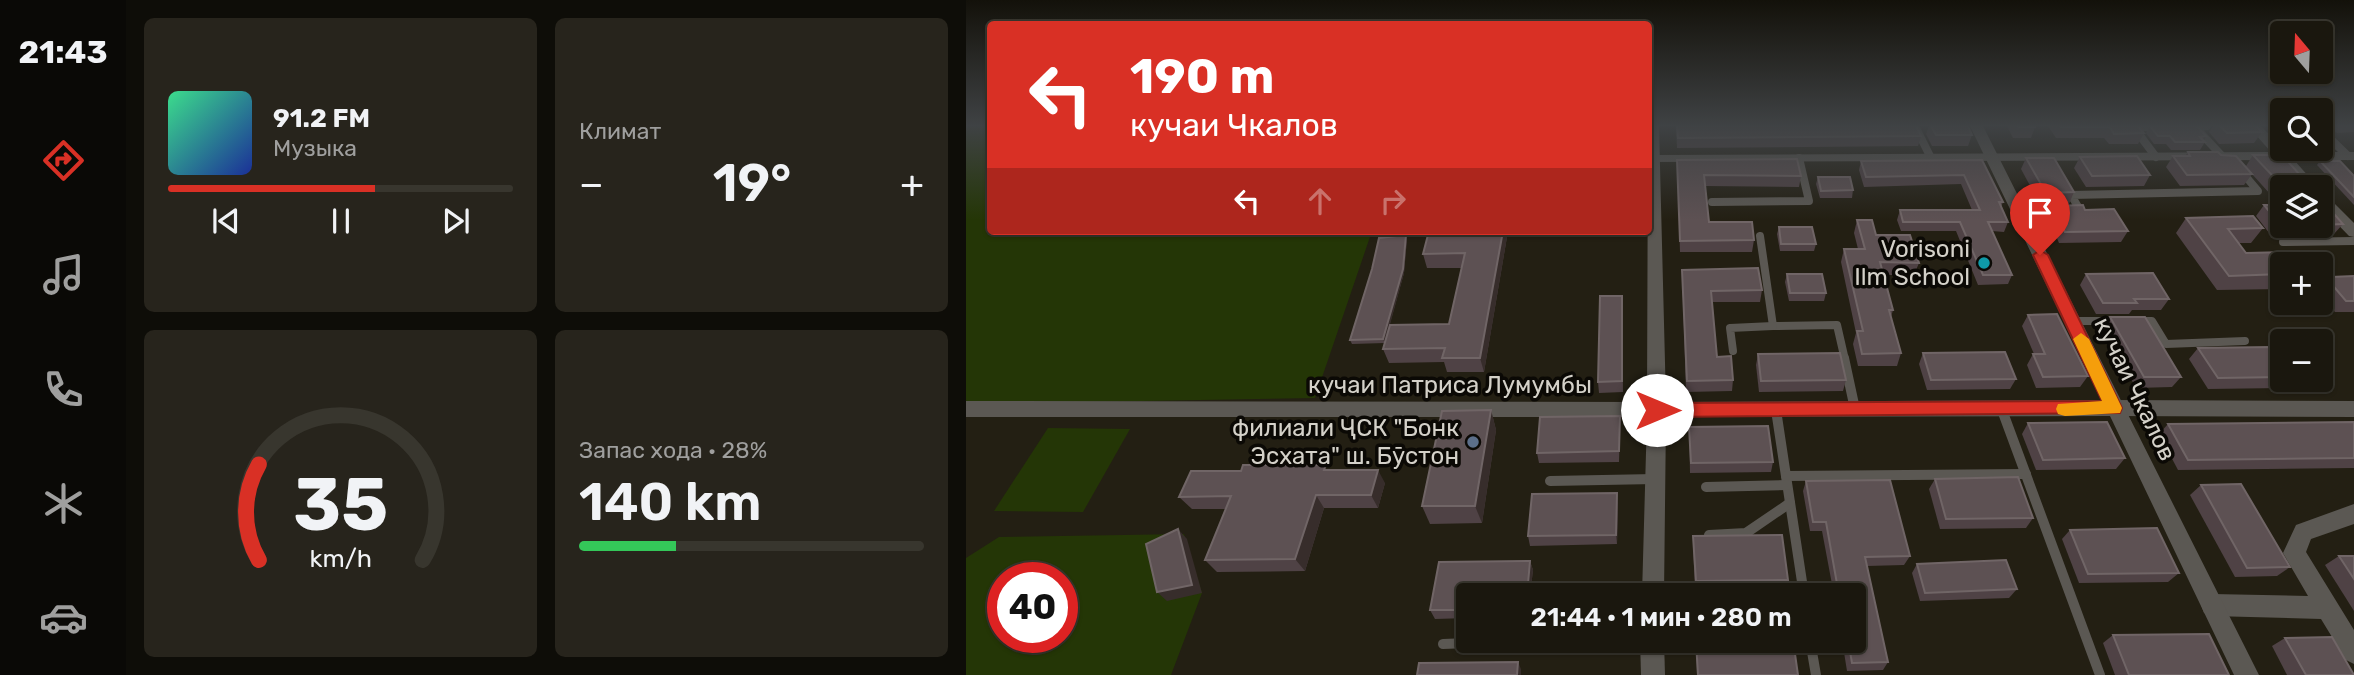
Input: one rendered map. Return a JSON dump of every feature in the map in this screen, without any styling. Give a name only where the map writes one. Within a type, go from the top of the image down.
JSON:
[{"type":"street","name":"кучаи Чкалов","points":[[1992,158],[2247,675]]},
{"type":"street","points":[[1653,583],[1657,410],[1652,159],[2074,158]]},
{"type":"street","points":[[2287,161],[2300,175]]},
{"type":"street","points":[[2333,210],[2354,232]]},
{"type":"street","name":"кучаи Патриса Лумумбы","points":[[966,409],[2354,409]]},
{"type":"street","points":[[2354,514],[2304,532],[2294,553],[2354,652]]},
{"type":"street","points":[[2212,605],[2325,608]]},
{"type":"street","points":[[1652,653],[1653,675]]},
{"type":"lane","points":[[1712,201],[1809,201],[1799,158]]},
{"type":"lane","points":[[2019,211],[2080,210],[2071,195],[2258,191],[2226,158]]},
{"type":"lane","points":[[1760,236],[1773,326]]},
{"type":"lane","points":[[2283,242],[2354,241]]},
{"type":"lane","points":[[2073,321],[2152,321],[2165,344],[2245,341]]},
{"type":"lane","points":[[1733,351],[1730,328],[1837,326],[1855,410]]},
{"type":"lane","points":[[1776,410],[1802,583]]},
{"type":"lane","points":[[2002,410],[2100,675]]},
{"type":"lane","points":[[1706,487],[1787,481],[2026,474]]},
{"type":"lane","points":[[1550,481],[1656,480]]},
{"type":"lane","points":[[1709,536],[1746,533],[1790,503]]},
{"type":"lane","points":[[1443,644],[1456,643]]},
{"type":"lane","points":[[1813,653],[1816,675]]},
{"type":"green space","points":[[966,158],[987,158],[987,235],[1371,235],[1315,398],[966,404]]},
{"type":"green space","points":[[1048,428],[1130,429],[1083,512],[994,511]]},
{"type":"green space","points":[[1184,534],[1202,593],[1171,675],[966,675],[966,558],[999,537]]},
{"type":"building","points":[[2026,158],[2054,158],[2074,192],[2046,193]]},
{"type":"building","points":[[2080,158],[2138,158],[2150,175],[2092,176]]},
{"type":"building","points":[[2174,158],[2237,158],[2252,174],[2187,175]]},
{"type":"building","points":[[2255,158],[2270,158],[2270,161],[2287,161],[2300,175],[2272,175]]},
{"type":"building","points":[[1797,159],[1801,176],[1704,175],[1709,222],[1752,222],[1754,240],[1680,241],[1677,160]]},
{"type":"building","points":[[1982,160],[2003,202],[1999,202],[2008,222],[1988,222],[2012,275],[1983,275],[1960,222],[1903,222],[1900,210],[1980,210],[1964,175],[1866,177],[1861,161]]},
{"type":"building","points":[[2320,161],[2340,161],[2354,176],[2354,197]]},
{"type":"building","points":[[1818,177],[1850,177],[1853,190],[1821,191]]},
{"type":"building","points":[[2083,205],[2085,210],[2114,209],[2128,231],[2065,232],[2053,206]]},
{"type":"building","points":[[2333,213],[2343,224],[2333,224]]},
{"type":"building","points":[[2253,216],[2263,228],[2228,229],[2246,253],[2270,252],[2270,274],[2229,276],[2186,218]]},
{"type":"building","points":[[1857,220],[1872,220],[1876,235],[1910,235],[1919,263],[1880,262],[1901,353],[1862,354],[1857,331],[1863,331],[1844,249],[1865,249]]},
{"type":"building","points":[[1779,227],[1812,227],[1816,244],[1781,244]]},
{"type":"building","points":[[1406,235],[1403,269],[1383,339],[1350,340],[1379,238]]},
{"type":"building","points":[[1428,235],[1502,235],[1480,358],[1442,358],[1445,348],[1383,349],[1390,325],[1449,324],[1465,253],[1423,254]]},
{"type":"building","points":[[1758,268],[1762,290],[1711,291],[1717,357],[1731,356],[1733,380],[1687,381],[1682,270]]},
{"type":"building","points":[[2153,273],[2169,299],[2134,299],[2137,303],[2103,303],[2086,274]]},
{"type":"building","points":[[1787,274],[1822,274],[1826,293],[1790,293]]},
{"type":"building","points":[[2354,276],[2354,301],[2346,301],[2333,286],[2333,277]]},
{"type":"building","points":[[1600,296],[1622,296],[1622,381],[1598,382]]},
{"type":"building","points":[[2057,314],[2088,376],[2043,377],[2033,354],[2045,354],[2028,315]]},
{"type":"building","points":[[2110,317],[2145,317],[2181,377],[2144,377]]},
{"type":"building","points":[[2270,347],[2270,377],[2218,378],[2198,348]]},
{"type":"building","points":[[2005,352],[2016,379],[1931,380],[1923,353]]},
{"type":"building","points":[[1840,353],[1846,380],[1761,381],[1758,354]]},
{"type":"building","points":[[1491,410],[1475,506],[1422,506],[1442,411]]},
{"type":"building","points":[[1620,416],[1619,451],[1537,453],[1540,417]]},
{"type":"building","points":[[2107,422],[2125,458],[2043,460],[2028,423]]},
{"type":"building","points":[[2354,422],[2354,458],[2188,460],[2168,424]]},
{"type":"building","points":[[1768,426],[1773,462],[1691,463],[1689,427]]},
{"type":"building","points":[[1243,465],[1326,465],[1324,470],[1378,470],[1371,495],[1316,495],[1295,559],[1205,560],[1231,496],[1179,497],[1191,471],[1241,471]]},
{"type":"building","points":[[2018,477],[2033,518],[1946,519],[1935,479]]},
{"type":"building","points":[[1890,480],[1910,556],[1865,557],[1888,662],[1852,663],[1850,653],[1866,653],[1866,583],[1837,583],[1826,522],[1813,522],[1806,481]]},
{"type":"building","points":[[2241,484],[2290,567],[2247,568],[2201,485]]},
{"type":"building","points":[[1617,493],[1616,535],[1528,536],[1532,494]]},
{"type":"building","points":[[2157,528],[2179,573],[2088,574],[2070,530]]},
{"type":"building","points":[[1178,529],[1192,585],[1157,592],[1146,544]]},
{"type":"building","points":[[1782,535],[1788,580],[1696,581],[1693,536]]},
{"type":"building","points":[[2339,556],[2354,556],[2354,579]]},
{"type":"building","points":[[2006,560],[2017,589],[1925,593],[1917,564]]},
{"type":"building","points":[[1530,561],[1528,583],[1456,583],[1456,610],[1430,610],[1439,562]]},
{"type":"building","points":[[2209,634],[2229,675],[2129,675],[2113,635]]},
{"type":"building","points":[[2332,637],[2354,675],[2306,675],[2285,638]]},
{"type":"building","points":[[1697,653],[1795,653],[1798,675],[1698,675]]},
{"type":"building","points":[[1518,662],[1517,675],[1417,675],[1419,663]]},
{"type":"slow traffic","points":[[2065,409],[2113,408],[2081,339]]},
{"type":"place","name":"Vorisoni Ilm School","points":[[1984,263]]},
{"type":"place","name":"филиали ҶСК \"Бонк Эсхата\" ш. Бӯстон","points":[[1473,442]]},
{"type":"route","points":[[1657,410],[2113,408],[2040,255]]}]
